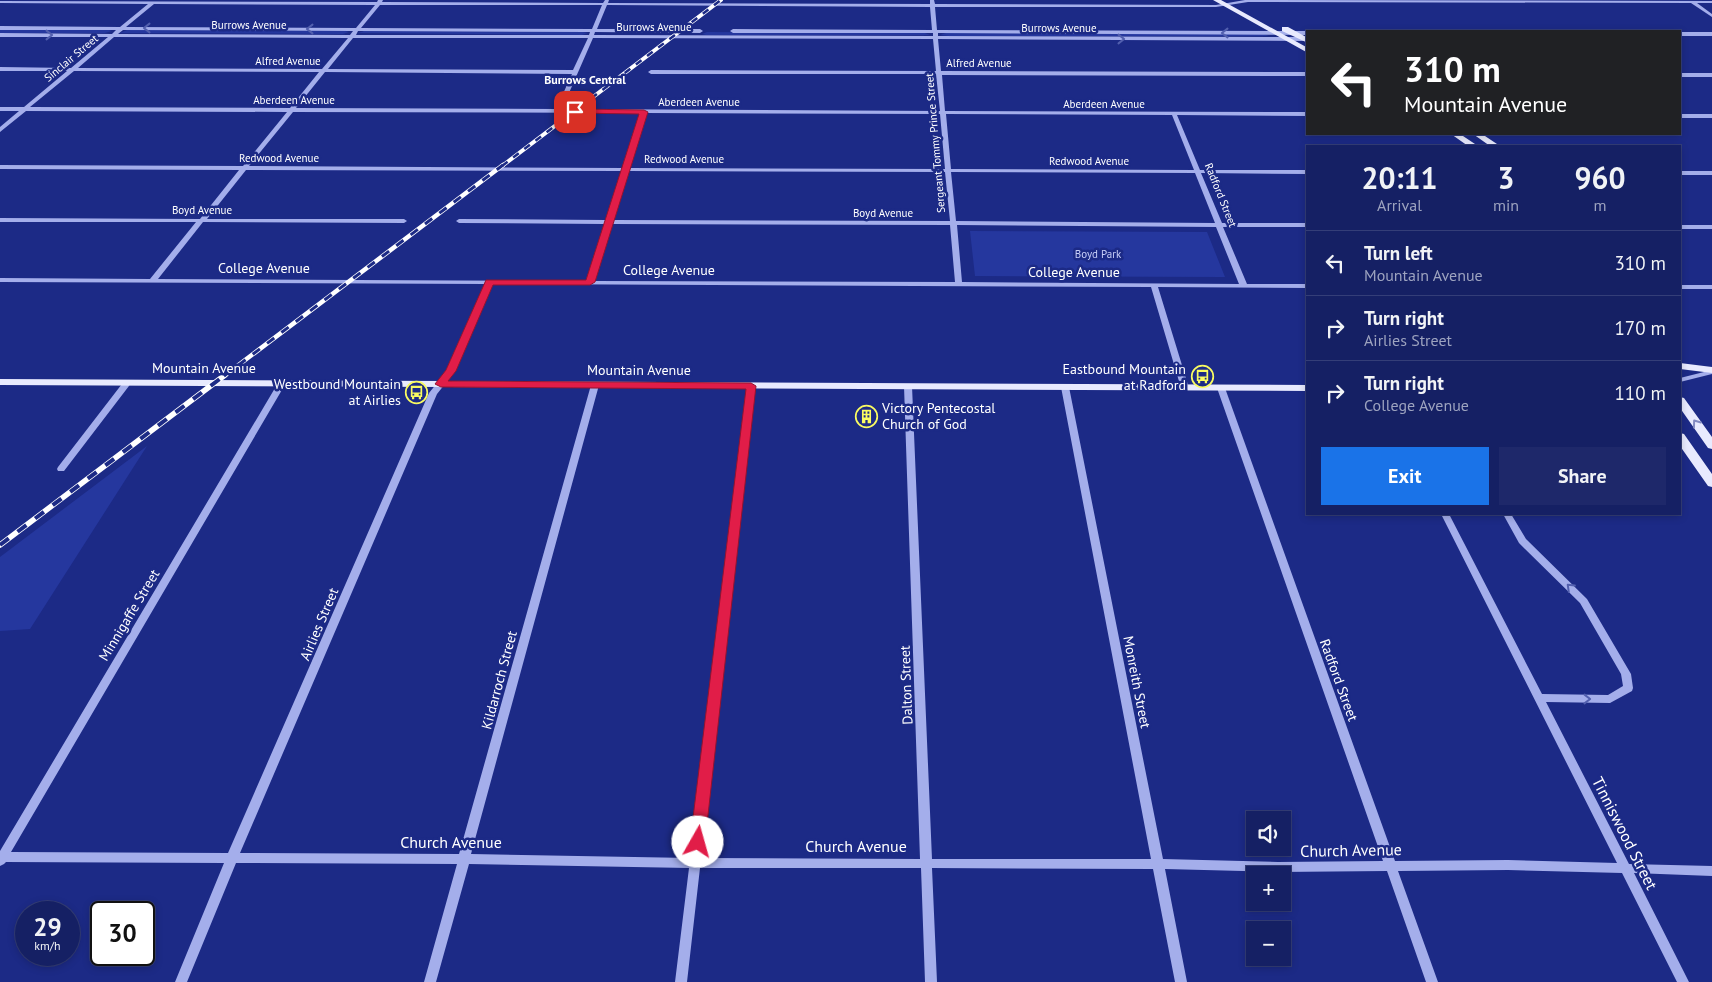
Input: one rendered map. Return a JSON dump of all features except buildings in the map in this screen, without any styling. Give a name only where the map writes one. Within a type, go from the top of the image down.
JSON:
[{"type":"main road","points":[[1216,0],[1306,50]]},
{"type":"main road","points":[[1234,1],[1292,33],[1306,38]]},
{"type":"main road","points":[[1457,135],[1472,145]]},
{"type":"main road","points":[[1479,135],[1494,145]]},
{"type":"main road","points":[[1681,366],[1712,371]]},
{"type":"main road","name":"Mountain Avenue","points":[[0,382],[1306,388]]},
{"type":"main road","points":[[1681,401],[1712,445]]},
{"type":"main road","points":[[1681,438],[1707,467],[1712,483]]},
{"type":"street","name":"Sinclair Street","points":[[0,130],[153,1]]},
{"type":"street","points":[[0,2],[932,2],[1224,4],[1234,1],[1712,2]]},
{"type":"street","points":[[1692,1],[1712,16]]},
{"type":"street","points":[[153,280],[379,2]]},
{"type":"street","points":[[558,112],[607,2]]},
{"type":"street","name":"Sergeant Tommy Prince Street","points":[[932,2],[959,284]]},
{"type":"street","name":"Burrows Avenue","points":[[0,28],[358,30],[592,34]]},
{"type":"street","name":"Burrows Avenue","points":[[935,35],[1292,33]]},
{"type":"street","name":"Burrows Avenue","points":[[0,34],[352,36],[592,34],[935,35],[1306,38]]},
{"type":"street","points":[[1681,34],[1712,34]]},
{"type":"street","points":[[1681,40],[1712,40]]},
{"type":"street","name":"Alfred Avenue","points":[[0,69],[576,72]]},
{"type":"street","name":"Alfred Avenue","points":[[651,72],[1306,74]]},
{"type":"street","points":[[1681,75],[1712,75]]},
{"type":"street","name":"Aberdeen Avenue","points":[[0,109],[1306,114]]},
{"type":"street","points":[[590,282],[644,112]]},
{"type":"street","name":"Radford Street","points":[[1174,114],[1244,286]]},
{"type":"street","points":[[1681,116],[1712,116]]},
{"type":"street","name":"Redwood Avenue","points":[[0,167],[1306,172]]},
{"type":"street","points":[[1681,173],[1712,173]]},
{"type":"street","name":"Boyd Avenue","points":[[0,220],[404,221]]},
{"type":"street","name":"Boyd Avenue","points":[[459,222],[1306,225]]},
{"type":"street","points":[[1681,226],[1712,227]]},
{"type":"street","name":"College Avenue","points":[[0,280],[1306,286]]},
{"type":"street","name":"Airlies Street","points":[[181,982],[232,858],[434,393],[451,371],[490,282]]},
{"type":"street","points":[[1154,285],[1185,388]]},
{"type":"street","points":[[1681,287],[1712,287]]},
{"type":"street","points":[[1681,380],[1712,371]]},
{"type":"street","points":[[61,469],[128,382]]},
{"type":"street","name":"Minnigaffe Street","points":[[1,859],[282,383]]},
{"type":"street","name":"Kildarroch Street","points":[[430,982],[595,385]]},
{"type":"street","points":[[681,982],[751,386]]},
{"type":"street","name":"Dalton Street","points":[[908,386],[931,982]]},
{"type":"street","name":"Monreith Street","points":[[1065,387],[1181,982]]},
{"type":"street","name":"Radford Street","points":[[1221,388],[1432,982]]},
{"type":"street","name":"Tinniswood Street","points":[[1446,515],[1683,982]]},
{"type":"street","points":[[1508,515],[1522,541],[1584,601],[1626,674],[1628,688],[1610,699],[1538,698]]},
{"type":"street","name":"Church Avenue","points":[[1,859],[464,858],[696,863],[1159,864],[1278,868],[1390,865],[1508,865],[1712,871]]},
{"type":"green space","points":[[0,30],[112,31],[105,33],[0,33]]},
{"type":"green space","points":[[127,30],[349,32],[343,34],[120,33]]},
{"type":"green space","points":[[364,31],[588,33],[582,35],[358,33]]},
{"type":"green space","points":[[707,32],[925,33],[930,35],[702,34]]},
{"type":"green space","points":[[946,33],[1263,34],[1269,36],[940,35]]},
{"type":"green space","name":"Boyd Park","points":[[970,231],[1207,232],[1225,277],[975,276]]},
{"type":"green space","points":[[147,446],[30,629],[0,631],[0,557]]},
{"type":"railway","points":[[502,166],[721,0]]},
{"type":"railway","points":[[224,376],[503,165]]},
{"type":"railway","points":[[0,545],[225,375]]},
{"type":"place","name":"Eastbound Mountain at Radford","points":[[1202,377]]},
{"type":"place","name":"Westbound Mountain at Airlies","points":[[417,392]]},
{"type":"place","name":"Victory Pentecostal Church of God","points":[[866,416]]},
{"type":"district","name":"Burrows Central","points":[[585,79]]},
{"type":"route","points":[[575,112],[644,112],[590,282],[490,282],[451,371],[441,384],[751,386],[698,842]]}]
